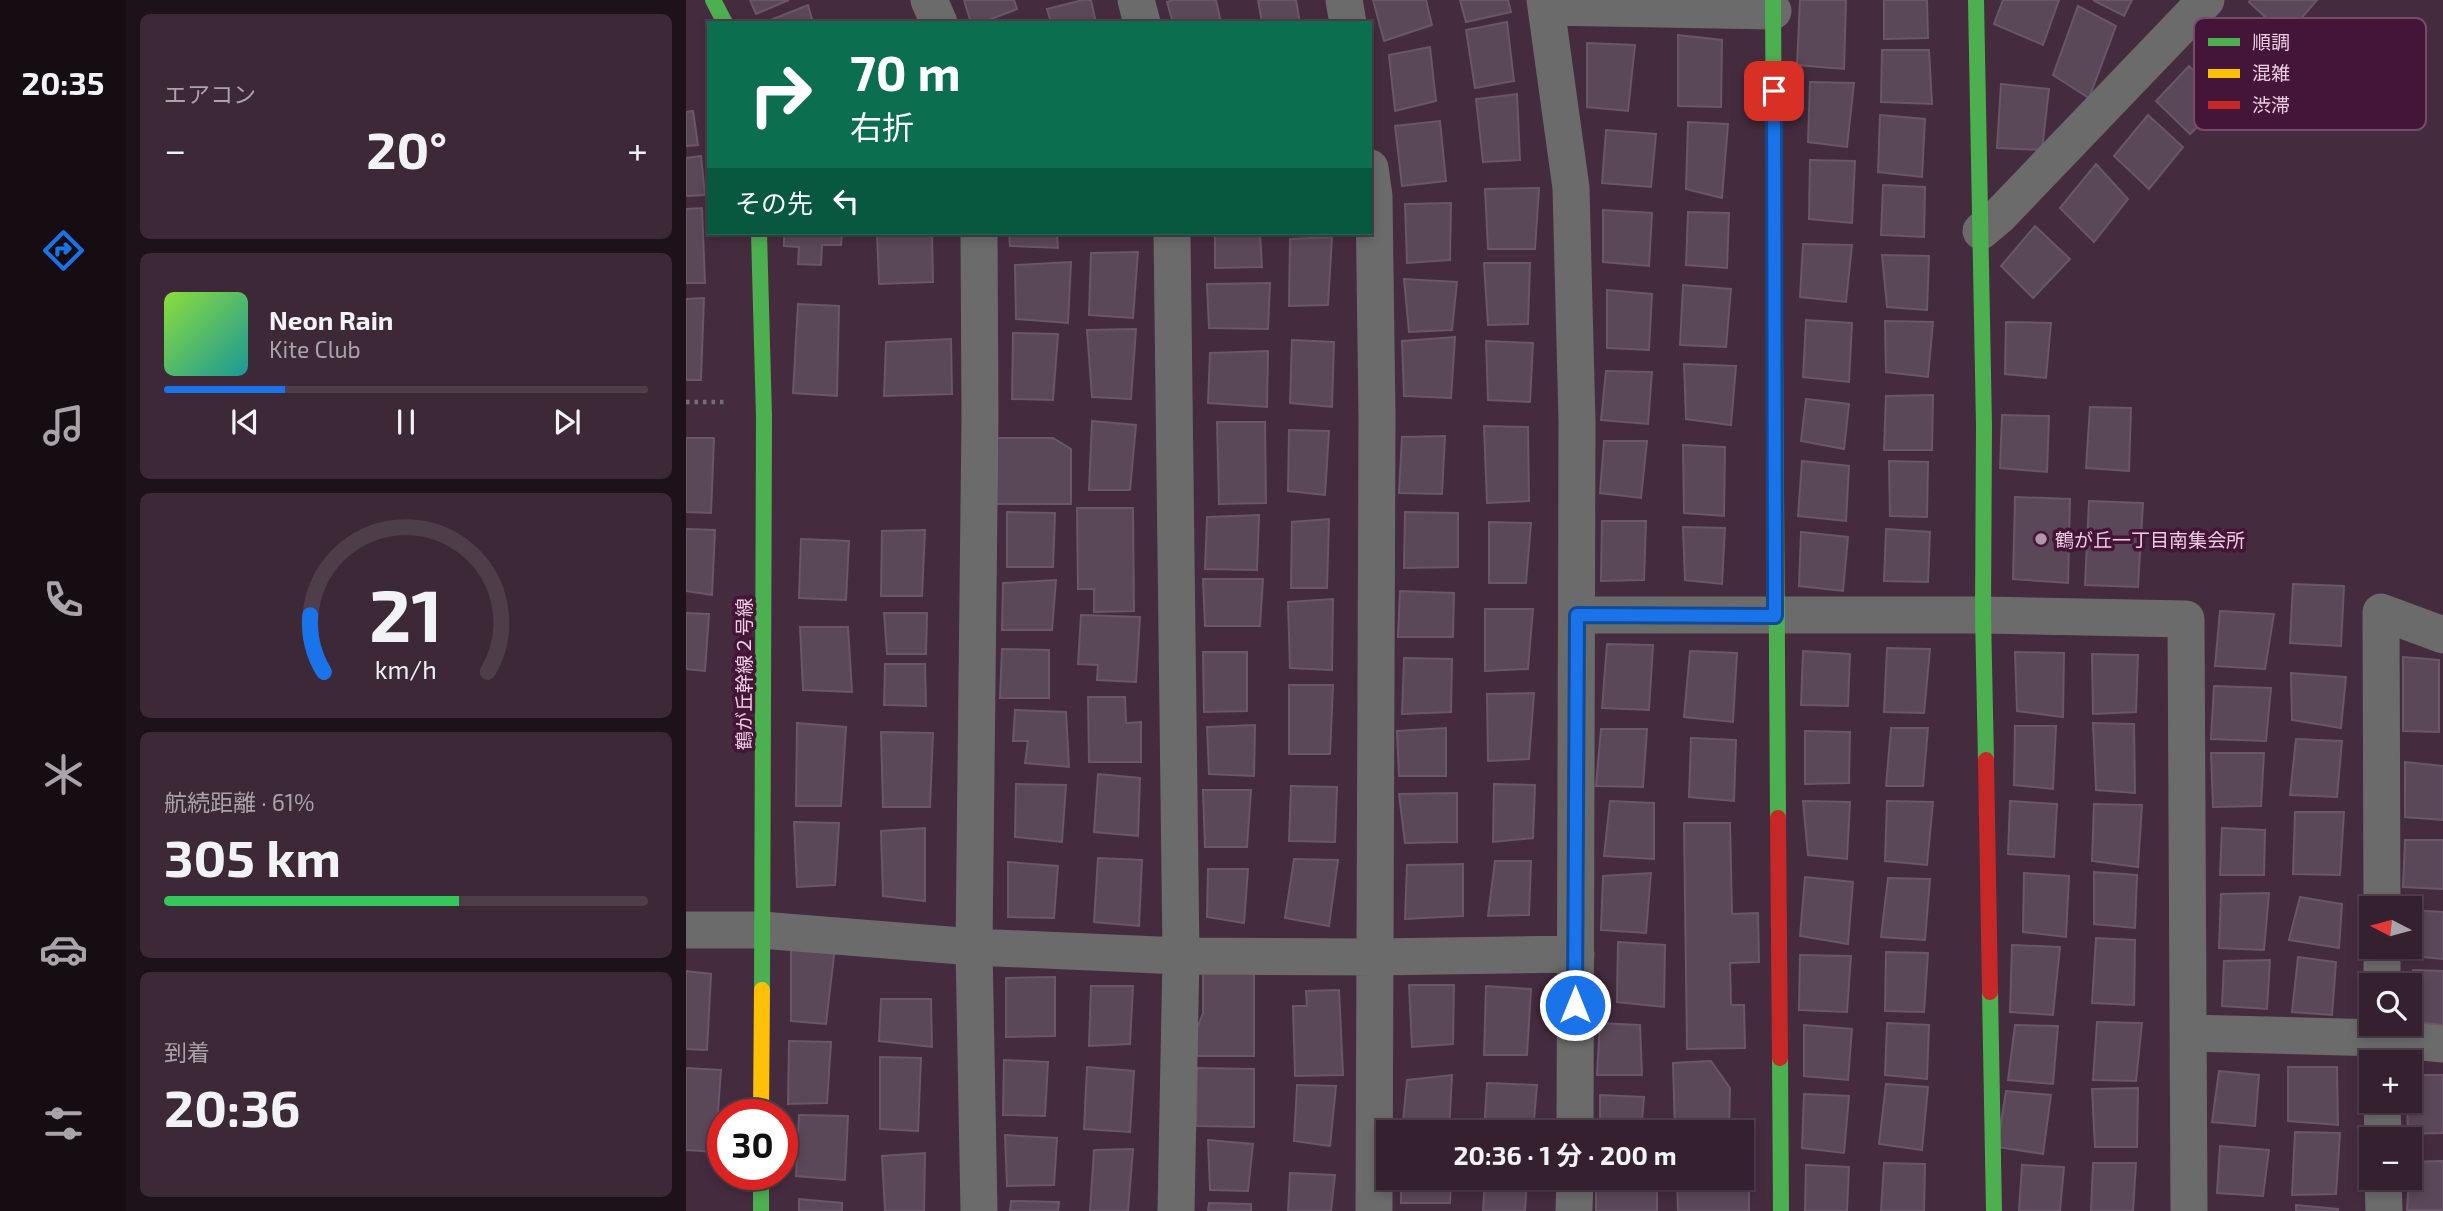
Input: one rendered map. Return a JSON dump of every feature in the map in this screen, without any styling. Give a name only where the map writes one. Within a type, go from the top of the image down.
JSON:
[{"type":"street","points":[[713,0],[724,21]]},
{"type":"street","points":[[929,0],[938,21]]},
{"type":"street","points":[[1136,0],[1141,21]]},
{"type":"street","points":[[1344,0],[1348,21]]},
{"type":"street","points":[[1976,0],[1981,231],[1983,615],[1994,1211]]},
{"type":"street","points":[[1981,231],[2000,215],[2206,0]]},
{"type":"street","points":[[1575,1120],[1577,421],[1571,188],[1545,4],[1773,5],[1781,1211]]},
{"type":"street","points":[[1372,182],[1377,402],[1374,1211]]},
{"type":"street","name":"鶴が丘幹線２号線","points":[[759,235],[764,430],[765,689],[761,1099]]},
{"type":"street","points":[[979,235],[980,417],[974,947],[979,1211]]},
{"type":"street","points":[[1172,235],[1181,956],[1176,1211]]},
{"type":"street","points":[[2382,896],[2381,612],[2443,635]]},
{"type":"street","points":[[1577,615],[1983,615],[2186,620],[2189,1211]]},
{"type":"street","points":[[686,930],[761,930],[974,947],[1181,956],[1576,954]]},
{"type":"street","points":[[2189,1033],[2443,1044]]},
{"type":"street","points":[[761,1190],[761,1211]]},
{"type":"street","points":[[1574,1211],[1575,1190]]},
{"type":"street","points":[[2383,1190],[2384,1211]]},
{"type":"building","points":[[750,0],[789,0],[756,14]]},
{"type":"building","points":[[964,0],[1014,0],[1017,9],[986,21],[970,21]]},
{"type":"building","points":[[1091,0],[1096,21],[1050,21],[1047,9]]},
{"type":"building","points":[[1216,0],[1221,21],[1172,21],[1167,2]]},
{"type":"building","points":[[1258,0],[1296,0],[1300,21],[1262,21]]},
{"type":"building","points":[[1373,0],[1426,0],[1432,25],[1384,41]]},
{"type":"building","points":[[1460,0],[1508,0],[1511,12],[1466,22]]},
{"type":"building","points":[[1800,0],[1846,0],[1844,69],[1797,65]]},
{"type":"building","points":[[1884,0],[1927,0],[1928,38],[1884,39]]},
{"type":"building","points":[[2003,0],[2059,0],[2043,45],[1994,24]]},
{"type":"building","points":[[2093,0],[2132,0],[2124,16]]},
{"type":"building","points":[[2317,0],[2302,18],[2266,18],[2249,2]]},
{"type":"building","points":[[808,5],[812,21],[768,21]]},
{"type":"building","points":[[2078,6],[2116,26],[2089,98],[2053,75]]},
{"type":"building","points":[[1507,22],[1514,81],[1475,88],[1466,30]]},
{"type":"building","points":[[1678,35],[1722,40],[1721,107],[1678,106]]},
{"type":"building","points":[[1587,43],[1635,45],[1628,111],[1587,107]]},
{"type":"building","points":[[1430,47],[1436,101],[1395,111],[1389,55]]},
{"type":"building","points":[[1882,50],[1929,50],[1932,104],[1881,102]]},
{"type":"building","points":[[2189,66],[2194,71],[2194,130],[2190,134],[2156,101]]},
{"type":"building","points":[[1810,82],[1854,83],[1847,147],[1808,142]]},
{"type":"building","points":[[2001,84],[2049,89],[2042,150],[1997,148]]},
{"type":"building","points":[[1517,94],[1520,160],[1483,162],[1476,99]]},
{"type":"building","points":[[693,111],[698,145],[686,146],[686,112]]},
{"type":"building","points":[[1880,115],[1925,119],[1922,177],[1878,172]]},
{"type":"building","points":[[2148,115],[2183,147],[2149,189],[2114,156]]},
{"type":"building","points":[[1440,121],[1446,181],[1402,186],[1395,126]]},
{"type":"building","points":[[1688,122],[1728,124],[1722,198],[1686,189]]},
{"type":"building","points":[[1606,130],[1656,134],[1651,187],[1602,183]]},
{"type":"building","points":[[701,156],[705,195],[686,196],[686,158]]},
{"type":"building","points":[[1810,160],[1855,161],[1852,223],[1809,219]]},
{"type":"building","points":[[2096,164],[2128,199],[2094,242],[2060,208]]},
{"type":"building","points":[[1883,185],[1925,187],[1924,237],[1881,235]]},
{"type":"building","points":[[1539,188],[1535,249],[1488,249],[1485,189]]},
{"type":"building","points":[[1451,203],[1450,260],[1407,263],[1405,204]]},
{"type":"building","points":[[702,208],[705,283],[686,283],[686,209]]},
{"type":"building","points":[[1603,210],[1652,213],[1649,266],[1603,262]]},
{"type":"building","points":[[1688,212],[1729,213],[1727,268],[1686,265]]},
{"type":"building","points":[[2035,226],[2070,259],[2033,298],[2001,266]]},
{"type":"building","points":[[784,235],[842,235],[841,245],[822,245],[821,265],[798,264],[799,247],[784,246]]},
{"type":"building","points":[[877,235],[932,235],[933,282],[879,284]]},
{"type":"building","points":[[1009,235],[1057,235],[1058,248],[1010,246]]},
{"type":"building","points":[[1215,235],[1260,235],[1262,267],[1215,268]]},
{"type":"building","points":[[1332,237],[1328,305],[1289,306],[1290,239]]},
{"type":"building","points":[[1803,244],[1852,245],[1846,302],[1800,297]]},
{"type":"building","points":[[1138,252],[1133,318],[1089,315],[1091,253]]},
{"type":"building","points":[[1882,255],[1929,256],[1927,310],[1887,307]]},
{"type":"building","points":[[1071,262],[1068,323],[1016,319],[1015,265]]},
{"type":"building","points":[[1484,263],[1530,263],[1528,324],[1488,325]]},
{"type":"building","points":[[1404,279],[1457,282],[1452,330],[1409,332]]},
{"type":"building","points":[[1270,283],[1268,329],[1209,328],[1207,284]]},
{"type":"building","points":[[1683,285],[1731,289],[1726,347],[1680,345]]},
{"type":"building","points":[[1607,290],[1652,294],[1649,350],[1607,348]]},
{"type":"building","points":[[704,298],[701,380],[686,380],[686,299]]},
{"type":"building","points":[[798,304],[839,306],[837,396],[793,393]]},
{"type":"building","points":[[1806,320],[1852,323],[1849,382],[1803,377]]},
{"type":"building","points":[[1885,321],[1933,322],[1928,377],[1886,372]]},
{"type":"building","points":[[2006,322],[2051,323],[2046,378],[2005,374]]},
{"type":"building","points":[[1136,329],[1131,399],[1092,397],[1087,330]]},
{"type":"building","points":[[1013,333],[1058,334],[1053,400],[1012,399]]},
{"type":"building","points":[[1455,337],[1451,398],[1404,396],[1402,341]]},
{"type":"building","points":[[951,339],[952,394],[884,396],[886,342]]},
{"type":"building","points":[[1292,340],[1334,342],[1332,407],[1290,403]]},
{"type":"building","points":[[1486,341],[1533,343],[1530,402],[1488,400]]},
{"type":"building","points":[[1268,351],[1267,407],[1208,403],[1210,353]]},
{"type":"building","points":[[1684,364],[1736,366],[1731,425],[1686,419]]},
{"type":"building","points":[[1606,371],[1652,372],[1648,424],[1601,420]]},
{"type":"building","points":[[1933,395],[1932,450],[1884,450],[1886,396]]},
{"type":"building","points":[[1806,399],[1849,404],[1844,449],[1801,441]]},
{"type":"building","points":[[2090,407],[2131,408],[2129,471],[2086,468]]},
{"type":"building","points":[[2002,415],[2049,416],[2047,472],[2000,468]]},
{"type":"building","points":[[1092,421],[1136,425],[1130,490],[1089,490]]},
{"type":"building","points":[[1217,422],[1265,422],[1266,503],[1219,504]]},
{"type":"building","points":[[1484,426],[1528,427],[1529,501],[1487,503]]},
{"type":"building","points":[[1289,430],[1329,431],[1325,495],[1288,491]]},
{"type":"building","points":[[1445,436],[1442,494],[1399,493],[1402,437]]},
{"type":"building","points":[[686,438],[714,438],[711,513],[686,512]]},
{"type":"building","points":[[992,438],[1053,438],[1071,449],[1071,504],[993,504]]},
{"type":"building","points":[[1604,441],[1647,441],[1641,498],[1600,493]]},
{"type":"building","points":[[1683,445],[1725,447],[1724,516],[1684,513]]},
{"type":"building","points":[[1802,461],[1849,466],[1846,521],[1798,516]]},
{"type":"building","points":[[1889,461],[1928,462],[1927,517],[1890,516]]},
{"type":"building","name":"鶴が丘一丁目南集会所","points":[[2015,497],[2070,499],[2068,583],[2013,579]]},
{"type":"building","points":[[2089,501],[2143,503],[2138,587],[2085,585]]},
{"type":"building","points":[[1077,508],[1133,508],[1134,611],[1094,612],[1094,589],[1078,589]]},
{"type":"building","points":[[1007,512],[1055,513],[1053,567],[1007,567]]},
{"type":"building","points":[[1405,512],[1458,513],[1458,567],[1404,568]]},
{"type":"building","points":[[1259,515],[1257,570],[1205,569],[1207,517]]},
{"type":"building","points":[[1329,519],[1327,588],[1291,588],[1292,522]]},
{"type":"building","points":[[1602,521],[1646,521],[1644,580],[1601,581]]},
{"type":"building","points":[[1489,522],[1531,523],[1526,583],[1489,583]]},
{"type":"building","points":[[1683,527],[1725,528],[1722,584],[1685,580]]},
{"type":"building","points":[[686,529],[715,530],[712,595],[686,591]]},
{"type":"building","points":[[1886,529],[1930,532],[1928,582],[1884,581]]},
{"type":"building","points":[[925,530],[922,596],[881,596],[882,531]]},
{"type":"building","points":[[1801,532],[1848,537],[1843,591],[1799,586]]},
{"type":"building","points":[[801,539],[849,541],[846,600],[799,598]]},
{"type":"building","points":[[1203,579],[1263,579],[1260,626],[1205,626]]},
{"type":"building","points":[[1056,580],[1052,630],[1002,630],[1003,583]]},
{"type":"building","points":[[2293,584],[2344,586],[2341,646],[2290,643]]},
{"type":"building","points":[[1400,591],[1454,593],[1453,637],[1398,637]]},
{"type":"building","points":[[1333,599],[1332,670],[1290,668],[1288,602]]},
{"type":"building","points":[[1485,609],[1533,609],[1528,669],[1485,671]]},
{"type":"building","points":[[2220,611],[2274,614],[2265,669],[2215,666]]},
{"type":"building","points":[[686,613],[709,614],[705,671],[686,669]]},
{"type":"building","points":[[884,613],[927,613],[926,654],[887,654]]},
{"type":"building","points":[[1081,615],[1140,617],[1136,682],[1097,680],[1098,665],[1078,664]]},
{"type":"building","points":[[800,627],[848,627],[852,692],[803,690]]},
{"type":"building","points":[[1607,644],[1653,645],[1649,710],[1602,708]]},
{"type":"building","points":[[1887,648],[1930,649],[1924,713],[1884,712]]},
{"type":"building","points":[[1002,649],[1049,650],[1049,698],[1000,698]]},
{"type":"building","points":[[1690,651],[1737,653],[1733,722],[1684,717]]},
{"type":"building","points":[[1803,651],[1850,654],[1848,706],[1801,705]]},
{"type":"building","points":[[1203,652],[1247,652],[1247,711],[1204,712]]},
{"type":"building","points":[[2015,652],[2064,653],[2063,717],[2017,711]]},
{"type":"building","points":[[2092,654],[2138,655],[2136,712],[2093,714]]},
{"type":"building","points":[[2403,657],[2439,660],[2439,732],[2403,731]]},
{"type":"building","points":[[1404,658],[1452,659],[1451,712],[1402,714]]},
{"type":"building","points":[[885,664],[925,664],[926,706],[884,705]]},
{"type":"building","points":[[2291,673],[2346,677],[2341,728],[2292,720]]},
{"type":"building","points":[[1289,685],[1333,685],[1330,754],[1289,754]]},
{"type":"building","points":[[2214,686],[2271,688],[2266,741],[2211,739]]},
{"type":"building","points":[[1534,693],[1529,759],[1488,761],[1487,694]]},
{"type":"building","points":[[1088,697],[1125,697],[1126,723],[1141,722],[1141,762],[1089,762]]},
{"type":"building","points":[[1015,710],[1066,712],[1069,767],[1025,763],[1028,741],[1013,741]]},
{"type":"building","points":[[797,723],[846,727],[841,806],[796,806]]},
{"type":"building","points":[[2093,723],[2134,724],[2135,793],[2096,790]]},
{"type":"building","points":[[1255,725],[1254,776],[1209,774],[1207,727]]},
{"type":"building","points":[[2015,726],[2056,726],[2053,789],[2014,785]]},
{"type":"building","points":[[1446,728],[1446,776],[1399,776],[1397,731]]},
{"type":"building","points":[[1891,728],[1928,728],[1923,786],[1886,786]]},
{"type":"building","points":[[1601,729],[1647,729],[1643,787],[1596,786]]},
{"type":"building","points":[[1805,731],[1850,732],[1849,783],[1805,784]]},
{"type":"building","points":[[881,732],[933,733],[930,807],[883,807]]},
{"type":"building","points":[[1691,738],[1736,740],[1734,801],[1689,797]]},
{"type":"building","points":[[2296,739],[2342,741],[2337,797],[2290,795]]},
{"type":"building","points":[[2211,753],[2264,753],[2261,806],[2213,807]]},
{"type":"building","points":[[2405,762],[2443,766],[2443,820],[2405,817]]},
{"type":"building","points":[[1098,774],[1140,778],[1138,836],[1094,832]]},
{"type":"building","points":[[1016,784],[1066,785],[1062,842],[1015,837]]},
{"type":"building","points":[[1494,784],[1535,785],[1533,838],[1493,842]]},
{"type":"building","points":[[1291,786],[1337,787],[1335,842],[1289,841]]},
{"type":"building","points":[[1203,790],[1251,790],[1247,847],[1205,847]]},
{"type":"building","points":[[1457,793],[1457,842],[1405,843],[1399,794]]},
{"type":"building","points":[[1610,801],[1654,803],[1654,859],[1604,856]]},
{"type":"building","points":[[1803,801],[1850,802],[1847,859],[1808,855]]},
{"type":"building","points":[[1887,801],[1933,802],[1927,865],[1885,861]]},
{"type":"building","points":[[2010,801],[2057,804],[2054,857],[2008,854]]},
{"type":"building","points":[[2094,804],[2142,805],[2138,867],[2092,861]]},
{"type":"building","points":[[2295,812],[2344,812],[2340,875],[2293,874]]},
{"type":"building","points":[[794,822],[839,823],[835,885],[797,887]]},
{"type":"building","points":[[1684,823],[1730,823],[1732,914],[1758,913],[1759,962],[1730,963],[1731,1005],[1744,1005],[1745,1048],[1687,1049]]},
{"type":"building","points":[[925,828],[925,901],[883,896],[881,831]]},
{"type":"building","points":[[2222,828],[2265,830],[2264,875],[2220,875]]},
{"type":"building","points":[[2405,840],[2443,840],[2443,889],[2403,887]]},
{"type":"building","points":[[1098,858],[1142,860],[1139,926],[1094,922]]},
{"type":"building","points":[[1294,859],[1338,860],[1329,926],[1285,918]]},
{"type":"building","points":[[1495,861],[1531,861],[1529,915],[1488,916]]},
{"type":"building","points":[[1008,862],[1058,866],[1054,918],[1008,917]]},
{"type":"building","points":[[1463,864],[1463,916],[1405,919],[1407,865]]},
{"type":"building","points":[[1208,869],[1248,869],[1244,923],[1207,917]]},
{"type":"building","points":[[2094,872],[2137,875],[2135,928],[2094,924]]},
{"type":"building","points":[[1651,873],[1646,933],[1601,930],[1603,876]]},
{"type":"building","points":[[2024,873],[2069,876],[2066,937],[2023,932]]},
{"type":"building","points":[[1805,877],[1853,882],[1848,944],[1800,936]]},
{"type":"building","points":[[1888,878],[1930,879],[1925,940],[1881,937]]},
{"type":"building","points":[[2269,893],[2264,950],[2219,948],[2221,894]]},
{"type":"building","points":[[2300,897],[2342,904],[2339,948],[2289,940]]},
{"type":"building","points":[[2422,911],[2443,912],[2443,959],[2422,957]]},
{"type":"building","points":[[2096,938],[2135,940],[2134,1005],[2092,1003]]},
{"type":"building","points":[[1618,942],[1665,945],[1664,1007],[1617,1002]]},
{"type":"building","points":[[2012,945],[2060,947],[2053,1015],[2010,1012]]},
{"type":"building","points":[[791,946],[835,947],[826,1024],[791,1021]]},
{"type":"building","points":[[1886,952],[1928,953],[1924,1012],[1885,1011]]},
{"type":"building","points":[[1800,955],[1851,956],[1847,1012],[1799,1010]]},
{"type":"building","points":[[2298,957],[2336,962],[2332,1015],[2292,1012]]},
{"type":"building","points":[[2270,960],[2267,1009],[2222,1006],[2224,961]]},
{"type":"building","points":[[2413,970],[2443,971],[2443,1025],[2422,1022],[2422,973],[2413,973]]},
{"type":"building","points":[[686,971],[711,974],[707,1050],[686,1049]]},
{"type":"building","points":[[1203,972],[1254,972],[1254,1056],[1197,1056],[1197,1029],[1203,1013]]},
{"type":"building","points":[[1055,977],[1055,1036],[1006,1037],[1006,978]]},
{"type":"building","points":[[1409,985],[1454,985],[1453,1044],[1412,1047]]},
{"type":"building","points":[[1091,986],[1133,986],[1130,1044],[1089,1046]]},
{"type":"building","points":[[1486,986],[1531,989],[1527,1055],[1484,1055]]},
{"type":"building","points":[[1339,990],[1343,1075],[1295,1076],[1293,1006],[1307,1006],[1306,991]]},
{"type":"building","points":[[881,999],[931,999],[932,1047],[879,1041]]},
{"type":"building","points":[[2097,1022],[2142,1023],[2136,1081],[2093,1080]]},
{"type":"building","points":[[1600,1023],[1640,1025],[1642,1075],[1597,1075]]},
{"type":"building","points":[[1887,1023],[1929,1025],[1927,1079],[1885,1075]]},
{"type":"building","points":[[1804,1025],[1852,1029],[1848,1080],[1804,1076]]},
{"type":"building","points":[[2015,1025],[2058,1026],[2053,1084],[2008,1080]]},
{"type":"building","points":[[789,1041],[831,1042],[827,1103],[798,1104],[798,1099],[788,1099]]},
{"type":"building","points":[[880,1057],[921,1058],[918,1131],[880,1129]]},
{"type":"building","points":[[1004,1060],[1048,1062],[1045,1116],[1003,1115]]},
{"type":"building","points":[[1711,1061],[1730,1088],[1729,1120],[1675,1120],[1673,1063]]},
{"type":"building","points":[[1087,1067],[1134,1071],[1130,1132],[1084,1129]]},
{"type":"building","points":[[2288,1067],[2337,1067],[2338,1125],[2288,1121]]},
{"type":"building","points":[[686,1068],[721,1070],[719,1099],[707,1099],[707,1151],[686,1150]]},
{"type":"building","points":[[1197,1068],[1254,1069],[1254,1127],[1196,1126]]},
{"type":"building","points":[[2219,1071],[2259,1075],[2255,1126],[2212,1122]]},
{"type":"building","points":[[1452,1075],[1450,1120],[1403,1120],[1407,1080]]},
{"type":"building","points":[[2422,1075],[2443,1075],[2443,1133],[2422,1134],[2422,1127],[2408,1127],[2407,1113],[2422,1113]]},
{"type":"building","points":[[1487,1083],[1537,1085],[1534,1120],[1485,1120]]},
{"type":"building","points":[[1886,1084],[1928,1087],[1922,1150],[1879,1144]]},
{"type":"building","points":[[1297,1085],[1336,1086],[1330,1146],[1294,1141]]},
{"type":"building","points":[[2138,1088],[2137,1147],[2095,1147],[2092,1089]]},
{"type":"building","points":[[2006,1091],[2051,1095],[2043,1154],[1997,1147]]},
{"type":"building","points":[[1804,1094],[1849,1096],[1844,1153],[1802,1148]]},
{"type":"building","points":[[1600,1095],[1644,1097],[1642,1120],[1600,1120]]},
{"type":"building","points":[[799,1115],[848,1116],[845,1180],[798,1176]]},
{"type":"building","points":[[2295,1132],[2340,1133],[2336,1194],[2292,1195]]},
{"type":"building","points":[[1005,1135],[1057,1138],[1054,1185],[1007,1186]]},
{"type":"building","points":[[1208,1140],[1253,1144],[1248,1191],[1210,1190]]},
{"type":"building","points":[[2220,1146],[2269,1150],[2263,1196],[2217,1193]]},
{"type":"building","points":[[1133,1149],[1128,1211],[1090,1211],[1094,1150]]},
{"type":"building","points":[[925,1153],[924,1211],[885,1211],[882,1156]]},
{"type":"building","points":[[2443,1161],[2443,1210],[2407,1210],[2408,1190],[2422,1190],[2422,1162]]},
{"type":"building","points":[[1884,1163],[1925,1164],[1924,1211],[1881,1211]]},
{"type":"building","points":[[2093,1163],[2136,1163],[2133,1211],[2091,1211]]},
{"type":"building","points":[[1806,1165],[1849,1167],[1847,1211],[1805,1211]]},
{"type":"building","points":[[2022,1165],[2064,1167],[2060,1211],[2019,1211]]},
{"type":"building","points":[[1290,1173],[1335,1175],[1331,1211],[1288,1211]]},
{"type":"building","points":[[1401,1190],[1451,1190],[1450,1203],[1401,1203]]},
{"type":"building","points":[[1484,1190],[1526,1190],[1525,1211],[1483,1211]]},
{"type":"building","points":[[1596,1190],[1657,1190],[1657,1211],[1596,1211]]},
{"type":"building","points":[[1677,1190],[1749,1191],[1749,1211],[1678,1211]]},
{"type":"building","points":[[799,1199],[842,1203],[842,1211],[799,1211]]},
{"type":"building","points":[[1011,1201],[1059,1202],[1058,1211],[1010,1211]]},
{"type":"building","points":[[1209,1203],[1251,1204],[1251,1211],[1208,1211]]},
{"type":"building","points":[[2296,1205],[2338,1209],[2338,1211],[2296,1211]]},
{"type":"traffic: fast","points":[[713,0],[724,21]]},
{"type":"traffic: fast","points":[[1773,0],[1778,818]]},
{"type":"traffic: fast","points":[[1976,0],[1984,426],[1983,615],[1986,760]]},
{"type":"traffic: fast","points":[[759,235],[764,417],[762,990]]},
{"type":"traffic: fast","points":[[1990,992],[1994,1211]]},
{"type":"traffic: fast","points":[[1780,1058],[1781,1211]]},
{"type":"traffic: fast","points":[[761,1190],[761,1211]]},
{"type":"traffic: slow","points":[[761,1099],[762,990]]},
{"type":"traffic: jam","points":[[1986,760],[1990,992]]},
{"type":"traffic: jam","points":[[1778,818],[1780,1058]]},
{"type":"place","name":"鶴が丘一丁目南集会所","points":[[2041,539]]},
{"type":"route","points":[[1575,1005],[1577,615],[1775,616],[1774,91]]}]
